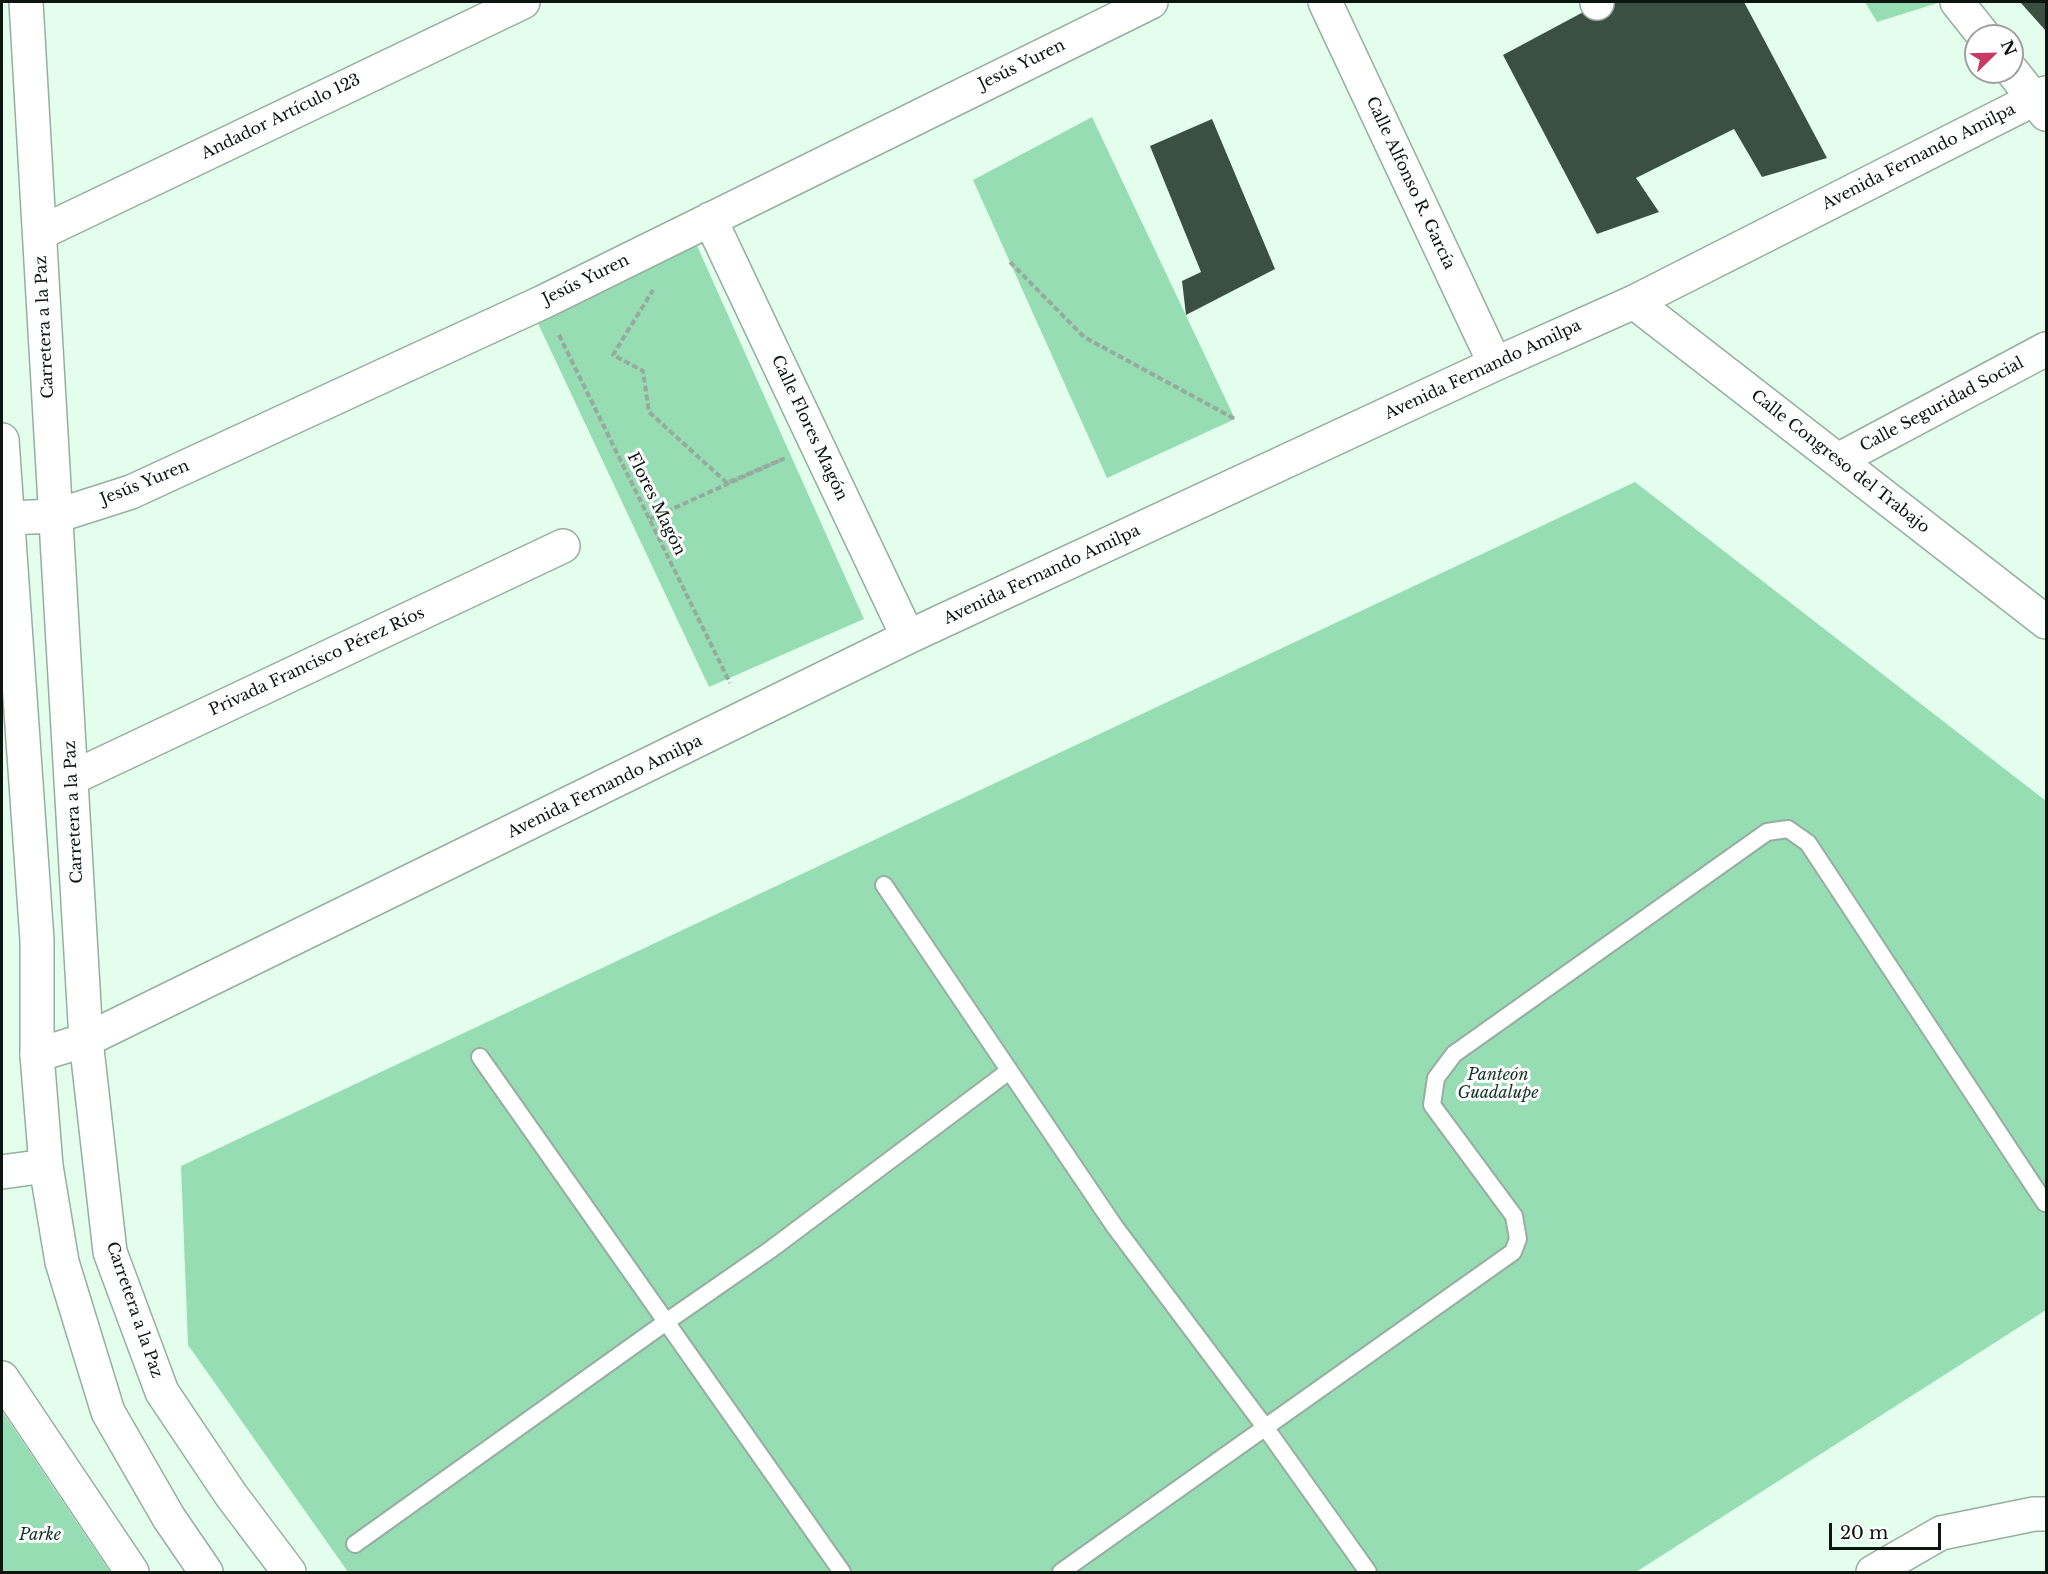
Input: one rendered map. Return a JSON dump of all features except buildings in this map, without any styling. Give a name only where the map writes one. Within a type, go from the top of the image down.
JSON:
[{"type":"street","name":"Carretera a la Paz","points":[[26,2],[86,1040],[110,1252],[162,1392],[231,1495],[289,1572]]},
{"type":"street","name":"Andador Artículo 123","points":[[40,233],[520,2]]},
{"type":"street","name":"Jesús Yuren","points":[[7,518],[56,516],[131,492],[543,302],[1151,2]]},
{"type":"street","name":"Calle Alfonso R. García","points":[[1325,2],[1495,364]]},
{"type":"street","points":[[1957,2],[1974,24]]},
{"type":"street","points":[[2024,83],[2042,102]]},
{"type":"street","name":"Avenida Fernando Amilpa","points":[[37,1055],[86,1040],[908,637],[1495,364],[1634,302],[2042,102]]},
{"type":"street","name":"Calle Flores Magón","points":[[710,219],[908,637]]},
{"type":"street","name":"Calle Congreso del Trabajo","points":[[1634,302],[1838,460],[2040,608]]},
{"type":"street","name":"Calle Seguridad Social","points":[[1838,460],[2046,350]]},
{"type":"street","points":[[2,441],[37,940],[37,1055],[46,1166],[62,1262],[108,1412],[169,1518],[206,1572]]},
{"type":"street","name":"Privada Francisco Pérez Ríos","points":[[72,778],[563,546]]},
{"type":"street","points":[[2,1172],[46,1166]]},
{"type":"street","points":[[2,1378],[132,1572]]},
{"type":"street","points":[[1873,1572],[1941,1533],[2034,1514],[2046,1514]]},
{"type":"lane","points":[[1061,1572],[1513,1252],[1518,1239],[1514,1216],[1432,1105],[1436,1078],[1454,1054],[1767,832],[1788,829],[1808,843],[2045,1203]]},
{"type":"lane","points":[[884,885],[1115,1227],[1265,1428],[1368,1572]]},
{"type":"lane","points":[[480,1057],[842,1572]]},
{"type":"lane","points":[[355,1544],[666,1322],[770,1251],[1009,1071]]},
{"type":"path","points":[[1010,262],[1084,337],[1235,418]]},
{"type":"path","points":[[650,519],[783,459],[727,483],[649,412],[643,371],[613,355],[654,288]]},
{"type":"path","name":"Flores Magón","points":[[543,302],[747,717]]},
{"type":"green space","points":[[1865,2],[1941,2],[1877,22]]},
{"type":"green space","points":[[1092,117],[1235,419],[1107,478],[973,180]]},
{"type":"green space","points":[[690,230],[864,619],[709,687],[535,317]]},
{"type":"green space","name":"Panteón Guadalupe","points":[[1635,482],[2046,801],[2046,1310],[1636,1572],[348,1572],[188,1345],[181,1166]]},
{"type":"green space","name":"Parke","points":[[2,1411],[110,1572],[2,1572]]}]
